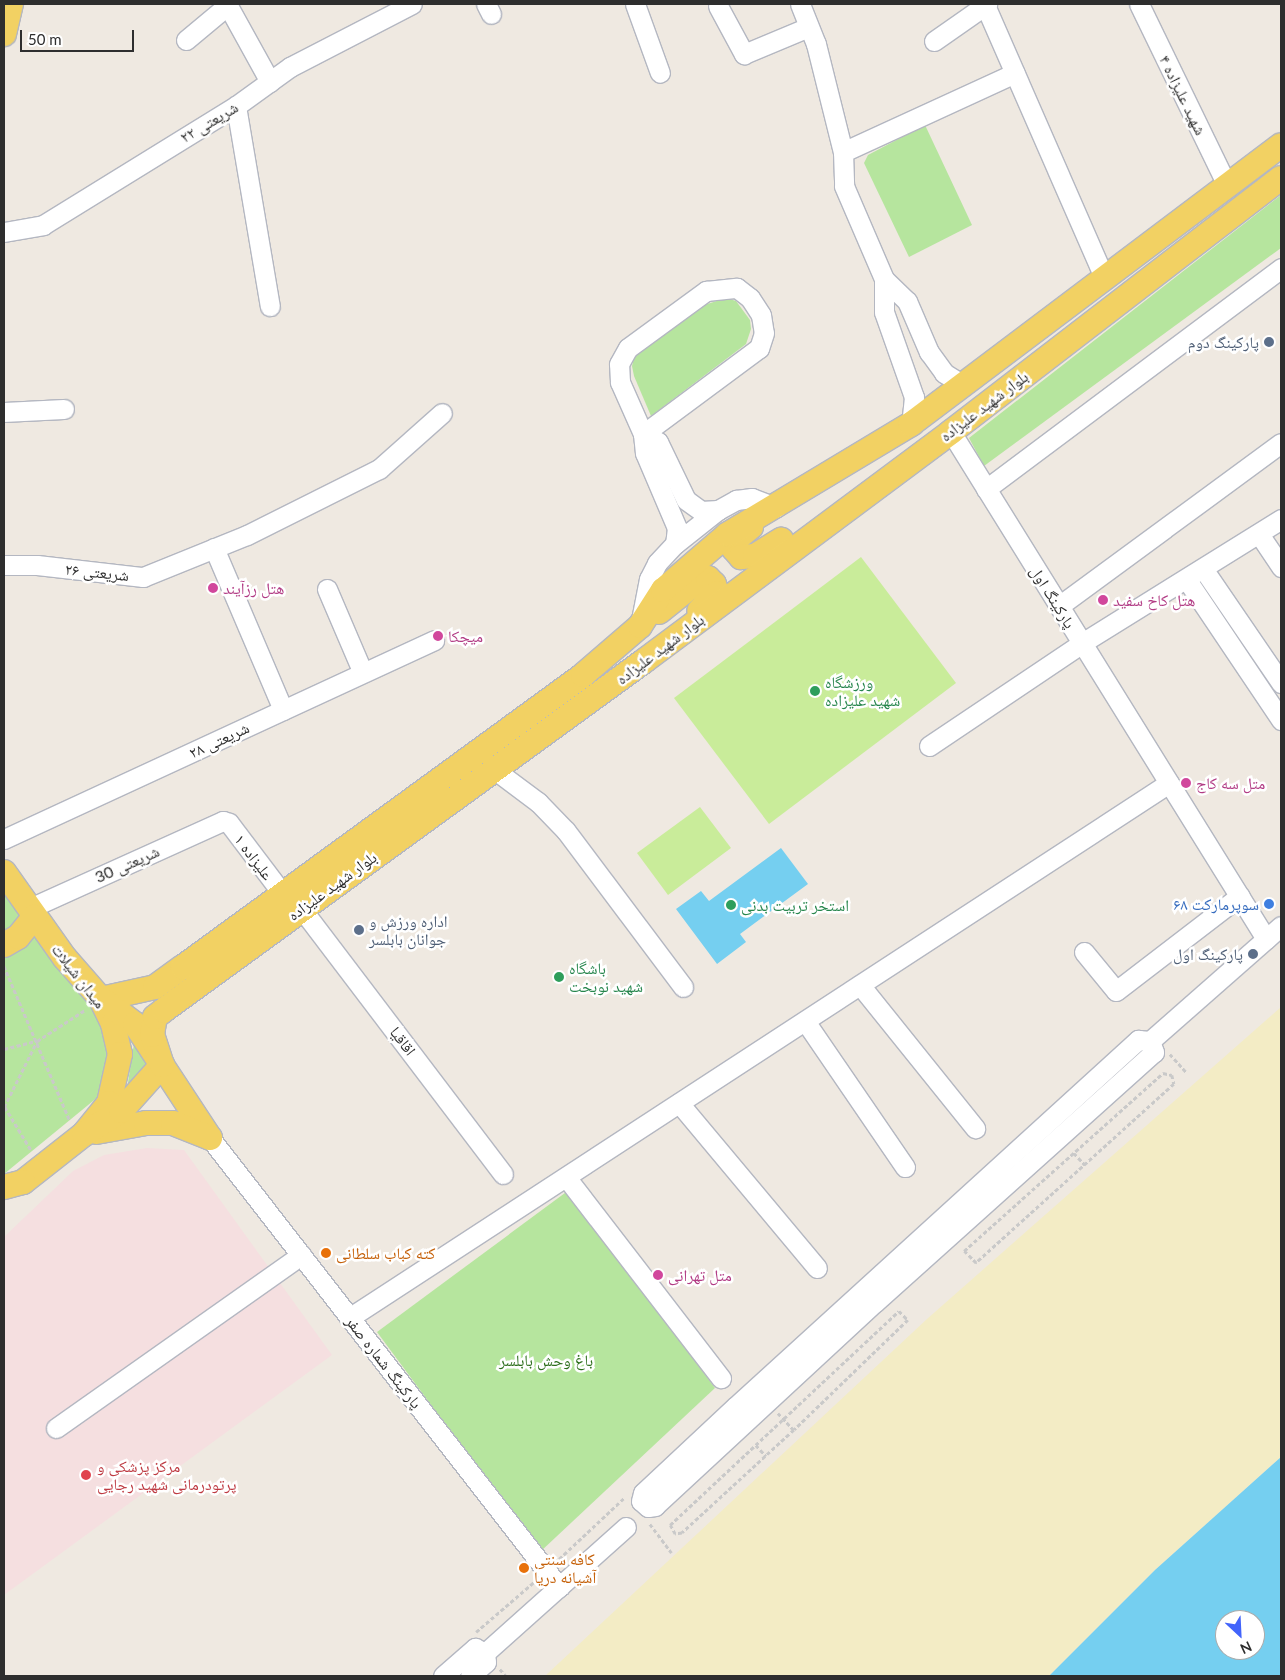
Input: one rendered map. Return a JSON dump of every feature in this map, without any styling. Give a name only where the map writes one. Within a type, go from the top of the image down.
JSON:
[{"type":"main road","points":[[4,34],[11,4]]},
{"type":"main road","name":"بلوار شهید علیزاده","points":[[101,1000],[155,987],[583,675],[640,626],[663,590],[701,554],[750,520],[776,507],[911,424],[1281,145]]},
{"type":"main road","name":"بلوار شهید علیزاده","points":[[162,1065],[152,1035],[156,1018],[302,908],[644,661],[951,432],[1281,178]]},
{"type":"main road","points":[[776,507],[736,539],[734,549],[738,556],[745,559],[755,556],[792,534],[836,516]]},
{"type":"main road","points":[[640,626],[701,580],[708,578],[714,584],[717,593],[713,600],[644,661]]},
{"type":"main road","name":"میدان شیلات","points":[[4,872],[31,913],[101,1000],[115,1032],[119,1064],[108,1103],[81,1137],[42,1167],[13,1185],[4,1197]]},
{"type":"main road","points":[[4,945],[18,937],[31,913]]},
{"type":"main road","points":[[101,1000],[135,1024],[210,1138]]},
{"type":"main road","points":[[81,1137],[121,1111],[162,1065]]},
{"type":"main road","points":[[81,1137],[146,1123],[173,1123],[210,1138]]},
{"type":"street","points":[[186,40],[228,4],[270,82]]},
{"type":"street","name":"شریعتی ۲۲","points":[[4,232],[43,225],[236,106],[290,67],[410,4]]},
{"type":"street","points":[[635,4],[660,72]]},
{"type":"street","points":[[800,4],[809,27],[843,152],[844,186],[884,279],[907,301],[929,352],[944,373],[963,385]]},
{"type":"street","points":[[934,41],[986,4],[1104,278]]},
{"type":"street","name":"شهید علیزاده ۴","points":[[1139,4],[1227,185]]},
{"type":"street","points":[[718,6],[744,54],[809,27]]},
{"type":"street","points":[[843,152],[1015,73]]},
{"type":"street","points":[[236,106],[270,306]]},
{"type":"street","points":[[986,489],[1281,268]]},
{"type":"street","points":[[884,279],[884,312],[914,397],[911,424]]},
{"type":"street","points":[[643,434],[759,348],[764,333],[761,315],[750,298],[736,288],[706,291],[628,348],[620,364],[620,382],[643,434],[645,453],[677,528],[674,544]]},
{"type":"street","points":[[4,412],[64,408]]},
{"type":"street","name":"شریعتی ۲۶","points":[[4,565],[37,565],[143,577],[214,548],[380,469],[442,413]]},
{"type":"street","name":"پارکینگ اول","points":[[951,432],[1266,940]]},
{"type":"street","points":[[643,434],[658,442],[686,500],[702,511],[718,510]]},
{"type":"street","points":[[1058,606],[1281,445]]},
{"type":"street","points":[[640,626],[649,579],[657,563],[674,544],[718,510],[736,500],[752,498],[776,507]]},
{"type":"street","points":[[929,746],[1082,643],[1204,570],[1281,519]]},
{"type":"street","points":[[1259,534],[1281,567]]},
{"type":"street","points":[[214,548],[283,710]]},
{"type":"street","points":[[1204,570],[1281,683]]},
{"type":"street","points":[[1187,580],[1281,720]]},
{"type":"street","points":[[327,589],[363,673]]},
{"type":"street","name":"شریعتی ۲۸","points":[[4,839],[434,640]]},
{"type":"street","points":[[495,770],[538,802],[566,830],[683,986]]},
{"type":"street","points":[[349,1318],[1169,783]]},
{"type":"street","name":"علیزاده ۱","points":[[226,821],[282,893]]},
{"type":"street","name":"شریعتی 30","points":[[31,913],[226,821]]},
{"type":"street","points":[[1084,952],[1116,991],[1240,896]]},
{"type":"street","name":"اقاقیا","points":[[302,908],[503,1174]]},
{"type":"street","points":[[1150,1041],[1154,1052],[1039,1156],[811,1350],[643,1494],[641,1501],[648,1507],[655,1506],[811,1350],[1026,1142],[1138,1040],[1150,1041],[1281,926]]},
{"type":"street","points":[[860,985],[975,1128]]},
{"type":"street","points":[[805,1021],[905,1167]]},
{"type":"street","points":[[679,1103],[817,1268]]},
{"type":"street","name":"پارکینگ شماره صفر","points":[[210,1138],[559,1587]]},
{"type":"street","points":[[1026,1142],[1039,1156]]},
{"type":"street","points":[[566,1177],[721,1378]]},
{"type":"street","points":[[56,1428],[301,1255]]},
{"type":"street","points":[[470,1676],[486,1662],[487,1650],[626,1528]]},
{"type":"street","points":[[443,1676],[474,1648],[487,1650]]},
{"type":"path","points":[[4,966],[81,1137]]},
{"type":"path","points":[[4,1049],[37,1041],[101,1000]]},
{"type":"path","points":[[37,1041],[4,1107],[42,1167]]},
{"type":"path","points":[[1163,1073],[1172,1076],[1174,1084],[1085,1165],[976,1263],[964,1251],[1163,1073]]},
{"type":"path","points":[[1060,1137],[1085,1165]]},
{"type":"path","points":[[899,1311],[908,1320],[794,1430],[682,1533],[675,1534],[670,1525],[899,1311]]},
{"type":"path","points":[[776,1409],[794,1430]]},
{"type":"path","points":[[756,1445],[766,1456]]},
{"type":"shaded area","name":"مرکز پزشکی و پرتودرمانی شهید رجایی","points":[[147,1148],[184,1150],[332,1355],[4,1595],[4,1237],[73,1171],[104,1155]]},
{"type":"green space","points":[[925,125],[972,225],[909,257],[864,163],[868,155]]},
{"type":"green space","points":[[1281,195],[1281,248],[984,466],[969,438]]},
{"type":"green space","points":[[726,298],[736,301],[750,320],[751,329],[746,344],[651,416],[634,376],[632,366],[635,355],[698,307]]},
{"type":"green space","name":"ورزشگاه شهید علیزاده","points":[[861,557],[956,683],[769,824],[674,698]]},
{"type":"green space","points":[[700,807],[731,848],[668,895],[637,853]]},
{"type":"green space","points":[[4,884],[17,905],[20,916],[15,927],[4,932]]},
{"type":"green space","points":[[36,927],[97,1008],[113,1041],[104,1092],[4,1174],[4,953]]},
{"type":"green space","points":[[135,1037],[153,1063],[127,1089]]},
{"type":"green space","name":"باغ وحش بابلسر","points":[[569,1190],[715,1388],[540,1552],[377,1332]]},
{"type":"sand","points":[[1281,1007],[1281,1457],[1155,1570],[1049,1676],[545,1676],[927,1319]]},
{"type":"water","name":"استخر تربیت بدنی","points":[[781,848],[808,884],[740,934],[746,942],[717,964],[676,909],[701,891],[709,901]]},
{"type":"water","points":[[1281,1457],[1281,1676],[1049,1676],[1155,1570]]},
{"type":"place","name":"پارکینگ دوم","points":[[1269,342]]},
{"type":"place","name":"هتل رزآیند","points":[[213,588]]},
{"type":"place","name":"هتل کاخ سفید","points":[[1103,600]]},
{"type":"place","name":"میچکا","points":[[438,636]]},
{"type":"place","name":"ورزشگاه شهید علیزاده","points":[[815,691]]},
{"type":"place","name":"متل سه کاج","points":[[1186,783]]},
{"type":"place","name":"سوپرمارکت ۶۸","points":[[1269,904]]},
{"type":"place","name":"استخر تربیت بدنی","points":[[731,905]]},
{"type":"place","name":"اداره ورزش و جوانان بابلسر","points":[[359,930]]},
{"type":"place","name":"پارکینگ اول","points":[[1253,954]]},
{"type":"place","name":"باشگاه شهید نوبخت","points":[[559,977]]},
{"type":"place","name":"کته کباب سلطانی","points":[[326,1253]]},
{"type":"place","name":"متل تهرانی","points":[[658,1275]]},
{"type":"place","name":"مرکز پزشکی و پرتودرمانی شهید رجایی","points":[[86,1475]]},
{"type":"place","name":"کافه سنتی آشیانه دریا","points":[[524,1568]]}]
